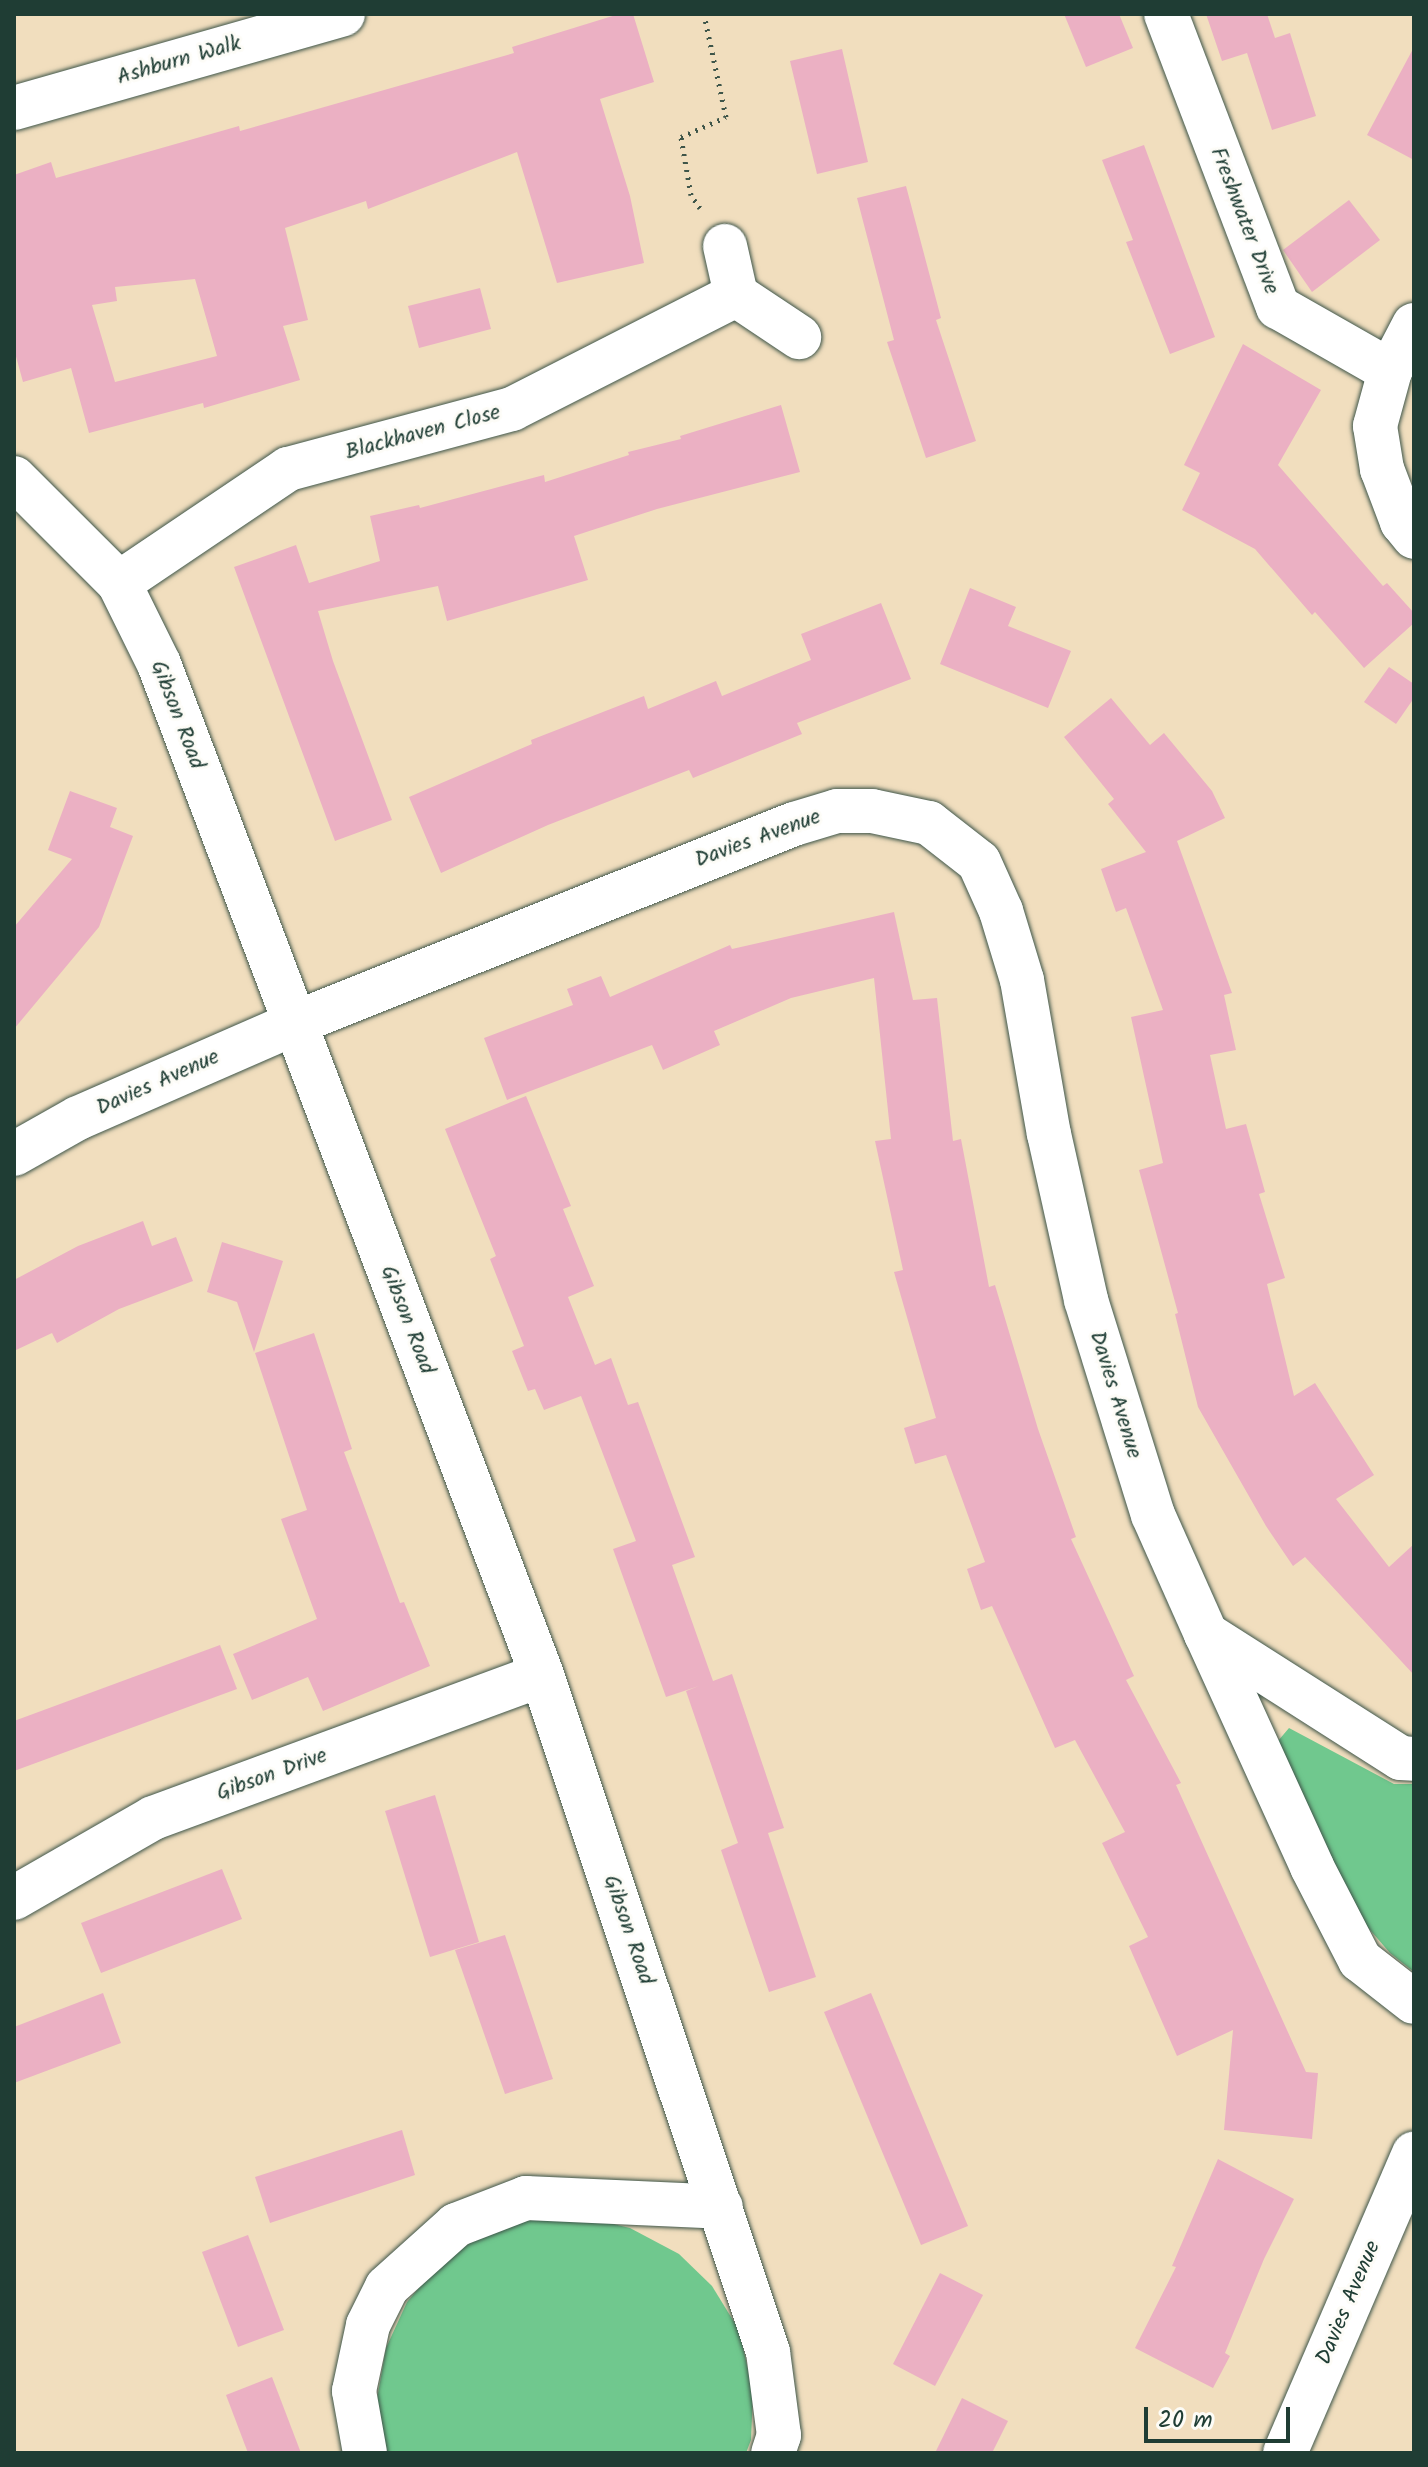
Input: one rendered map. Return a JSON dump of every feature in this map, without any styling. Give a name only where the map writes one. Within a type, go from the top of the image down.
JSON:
[{"type":"street","name":"Ashburn Walk","points":[[14,108],[343,14]]},
{"type":"street","name":"Freshwater Drive","points":[[1166,14],[1278,307],[1390,371]]},
{"type":"street","points":[[725,246],[736,295],[799,337]]},
{"type":"street","name":"Blackhaven Close","points":[[119,583],[288,469],[512,409],[736,295]]},
{"type":"street","points":[[1414,325],[1390,371],[1375,426],[1382,469],[1402,522],[1414,537]]},
{"type":"street","name":"Gibson Road","points":[[14,478],[119,583],[159,664],[542,1675],[768,2352],[779,2435],[773,2453]]},
{"type":"street","name":"Davies Avenue","points":[[14,1154],[78,1118],[295,1023],[671,871],[837,811],[872,811],[929,823],[979,862],[1001,911],[1022,980],[1049,1134],[1086,1300],[1153,1515],[1312,1867],[1360,1960],[1414,2002]]},
{"type":"street","points":[[1206,1634],[1401,1758],[1414,1759]]},
{"type":"street","name":"Gibson Drive","points":[[14,1898],[153,1818],[542,1675]]},
{"type":"street","name":"Davies Avenue","points":[[1285,2453],[1414,2154]]},
{"type":"street","points":[[365,2453],[354,2391],[368,2325],[387,2287],[456,2225],[526,2198],[721,2207]]},
{"type":"path","points":[[704,14],[726,117],[681,137],[691,195],[725,246]]},
{"type":"green space","points":[[1289,1728],[1394,1784],[1414,1784],[1414,1972],[1390,1953],[1358,1916],[1278,1741]]},
{"type":"green space","points":[[580,2216],[630,2228],[679,2254],[712,2286],[739,2330],[753,2392],[751,2440],[746,2453],[384,2453],[377,2399],[386,2348],[407,2302],[442,2261],[483,2235],[535,2218]]},
{"type":"building","points":[[619,14],[633,14],[654,82],[600,99],[630,196],[644,263],[557,283],[517,152],[368,209],[366,201],[285,228],[308,320],[283,326],[300,380],[204,408],[203,403],[89,433],[71,368],[23,382],[14,349],[14,175],[51,162],[56,178],[239,126],[240,131],[514,53],[512,47]],"holes":[[[195,279],[217,356],[115,382],[92,305],[117,301],[115,287]]]},
{"type":"building","points":[[1064,14],[1119,14],[1133,48],[1086,67]]},
{"type":"building","points":[[1206,14],[1267,14],[1275,38],[1290,33],[1316,116],[1272,130],[1247,53],[1222,61]]},
{"type":"building","points":[[1414,47],[1414,160],[1367,135]]},
{"type":"building","points":[[842,49],[868,162],[817,174],[790,61]]},
{"type":"building","points":[[1144,145],[1215,337],[1170,354],[1126,242],[1133,240],[1102,160]]},
{"type":"building","points":[[906,186],[941,318],[936,320],[976,441],[926,458],[887,342],[894,340],[857,198]]},
{"type":"building","points":[[1349,200],[1380,240],[1312,292],[1283,250]]},
{"type":"building","points":[[480,288],[491,329],[419,348],[408,306]]},
{"type":"building","points":[[1243,344],[1321,390],[1278,465],[1383,586],[1387,583],[1414,613],[1414,623],[1364,668],[1315,612],[1312,615],[1255,549],[1182,510],[1200,473],[1184,465]]},
{"type":"building","points":[[781,405],[800,472],[657,509],[574,536],[588,580],[447,621],[438,586],[318,611],[333,661],[392,820],[335,841],[234,567],[296,545],[309,583],[380,561],[370,516],[419,505],[420,508],[544,475],[545,482],[629,455],[628,452],[681,439],[680,436]]},
{"type":"building","points":[[970,588],[1016,607],[1008,626],[1071,651],[1048,708],[940,664]]},
{"type":"building","points":[[881,603],[911,679],[797,723],[802,734],[693,778],[689,770],[548,825],[441,873],[409,797],[532,744],[531,740],[644,696],[648,709],[716,681],[722,696],[811,660],[801,634]]},
{"type":"building","points":[[1389,667],[1414,684],[1414,698],[1396,724],[1364,702]]},
{"type":"building","points":[[1111,698],[1150,745],[1164,733],[1212,791],[1225,818],[1177,841],[1232,993],[1224,995],[1236,1050],[1210,1055],[1226,1129],[1246,1124],[1265,1192],[1259,1194],[1285,1278],[1267,1284],[1294,1396],[1315,1383],[1374,1475],[1336,1499],[1389,1567],[1414,1544],[1414,1675],[1305,1557],[1293,1566],[1266,1526],[1198,1407],[1175,1314],[1178,1313],[1139,1170],[1163,1163],[1131,1017],[1163,1010],[1126,908],[1116,912],[1101,869],[1146,852],[1108,804],[1114,799],[1064,737]]},
{"type":"building","points":[[70,791],[117,808],[110,827],[133,836],[99,927],[14,1029],[14,927],[72,859],[48,850]]},
{"type":"building","points":[[894,912],[913,1000],[937,998],[953,1141],[961,1139],[989,1287],[995,1285],[1038,1429],[1076,1537],[1071,1539],[1134,1676],[1126,1680],[1181,1783],[1176,1785],[1306,2072],[1318,2073],[1312,2139],[1224,2130],[1233,2030],[1177,2056],[1129,1946],[1148,1937],[1102,1843],[1125,1832],[1075,1740],[1055,1748],[992,1606],[981,1610],[967,1569],[985,1562],[946,1455],[915,1464],[904,1428],[936,1418],[894,1272],[903,1270],[875,1141],[891,1139],[874,978],[791,998],[714,1031],[720,1045],[663,1070],[652,1045],[507,1100],[484,1038],[573,1005],[567,989],[601,976],[610,997],[730,945],[732,949]]},
{"type":"building","points":[[526,1096],[571,1206],[563,1209],[594,1286],[568,1297],[595,1365],[611,1358],[628,1405],[638,1402],[695,1557],[672,1565],[713,1681],[732,1674],[784,1828],[768,1833],[816,1977],[769,1992],[721,1850],[738,1843],[686,1691],[699,1686],[666,1697],[613,1549],[636,1541],[581,1396],[544,1410],[535,1389],[528,1391],[512,1351],[524,1346],[490,1259],[496,1256],[445,1129]]},
{"type":"building","points":[[143,1221],[152,1246],[176,1237],[193,1281],[119,1309],[57,1343],[52,1333],[14,1351],[14,1280],[78,1246]]},
{"type":"building","points":[[222,1242],[283,1261],[254,1352],[237,1302],[207,1292]]},
{"type":"building","points":[[314,1333],[352,1449],[344,1452],[400,1603],[404,1602],[430,1666],[323,1711],[308,1677],[252,1700],[233,1654],[317,1619],[281,1519],[307,1510],[255,1353]]},
{"type":"building","points":[[220,1645],[237,1689],[14,1771],[14,1721]]},
{"type":"building","points":[[435,1795],[479,1942],[430,1957],[385,1811]]},
{"type":"building","points":[[222,1869],[242,1919],[101,1973],[81,1923]]},
{"type":"building","points":[[505,1935],[553,2079],[505,2094],[455,1950]]},
{"type":"building","points":[[103,1993],[121,2043],[14,2083],[14,2027]]},
{"type":"building","points":[[871,1993],[968,2226],[921,2245],[824,2012]]},
{"type":"building","points":[[402,2130],[415,2175],[270,2223],[255,2177]]},
{"type":"building","points":[[1218,2159],[1294,2199],[1264,2259],[1225,2353],[1230,2356],[1213,2388],[1135,2348],[1176,2267],[1172,2266]]},
{"type":"building","points":[[248,2235],[284,2330],[238,2347],[202,2252]]},
{"type":"building","points":[[940,2273],[983,2295],[935,2386],[893,2364]]},
{"type":"building","points":[[272,2377],[301,2453],[248,2453],[226,2395]]},
{"type":"building","points":[[962,2398],[1008,2421],[992,2453],[935,2453]]}]
